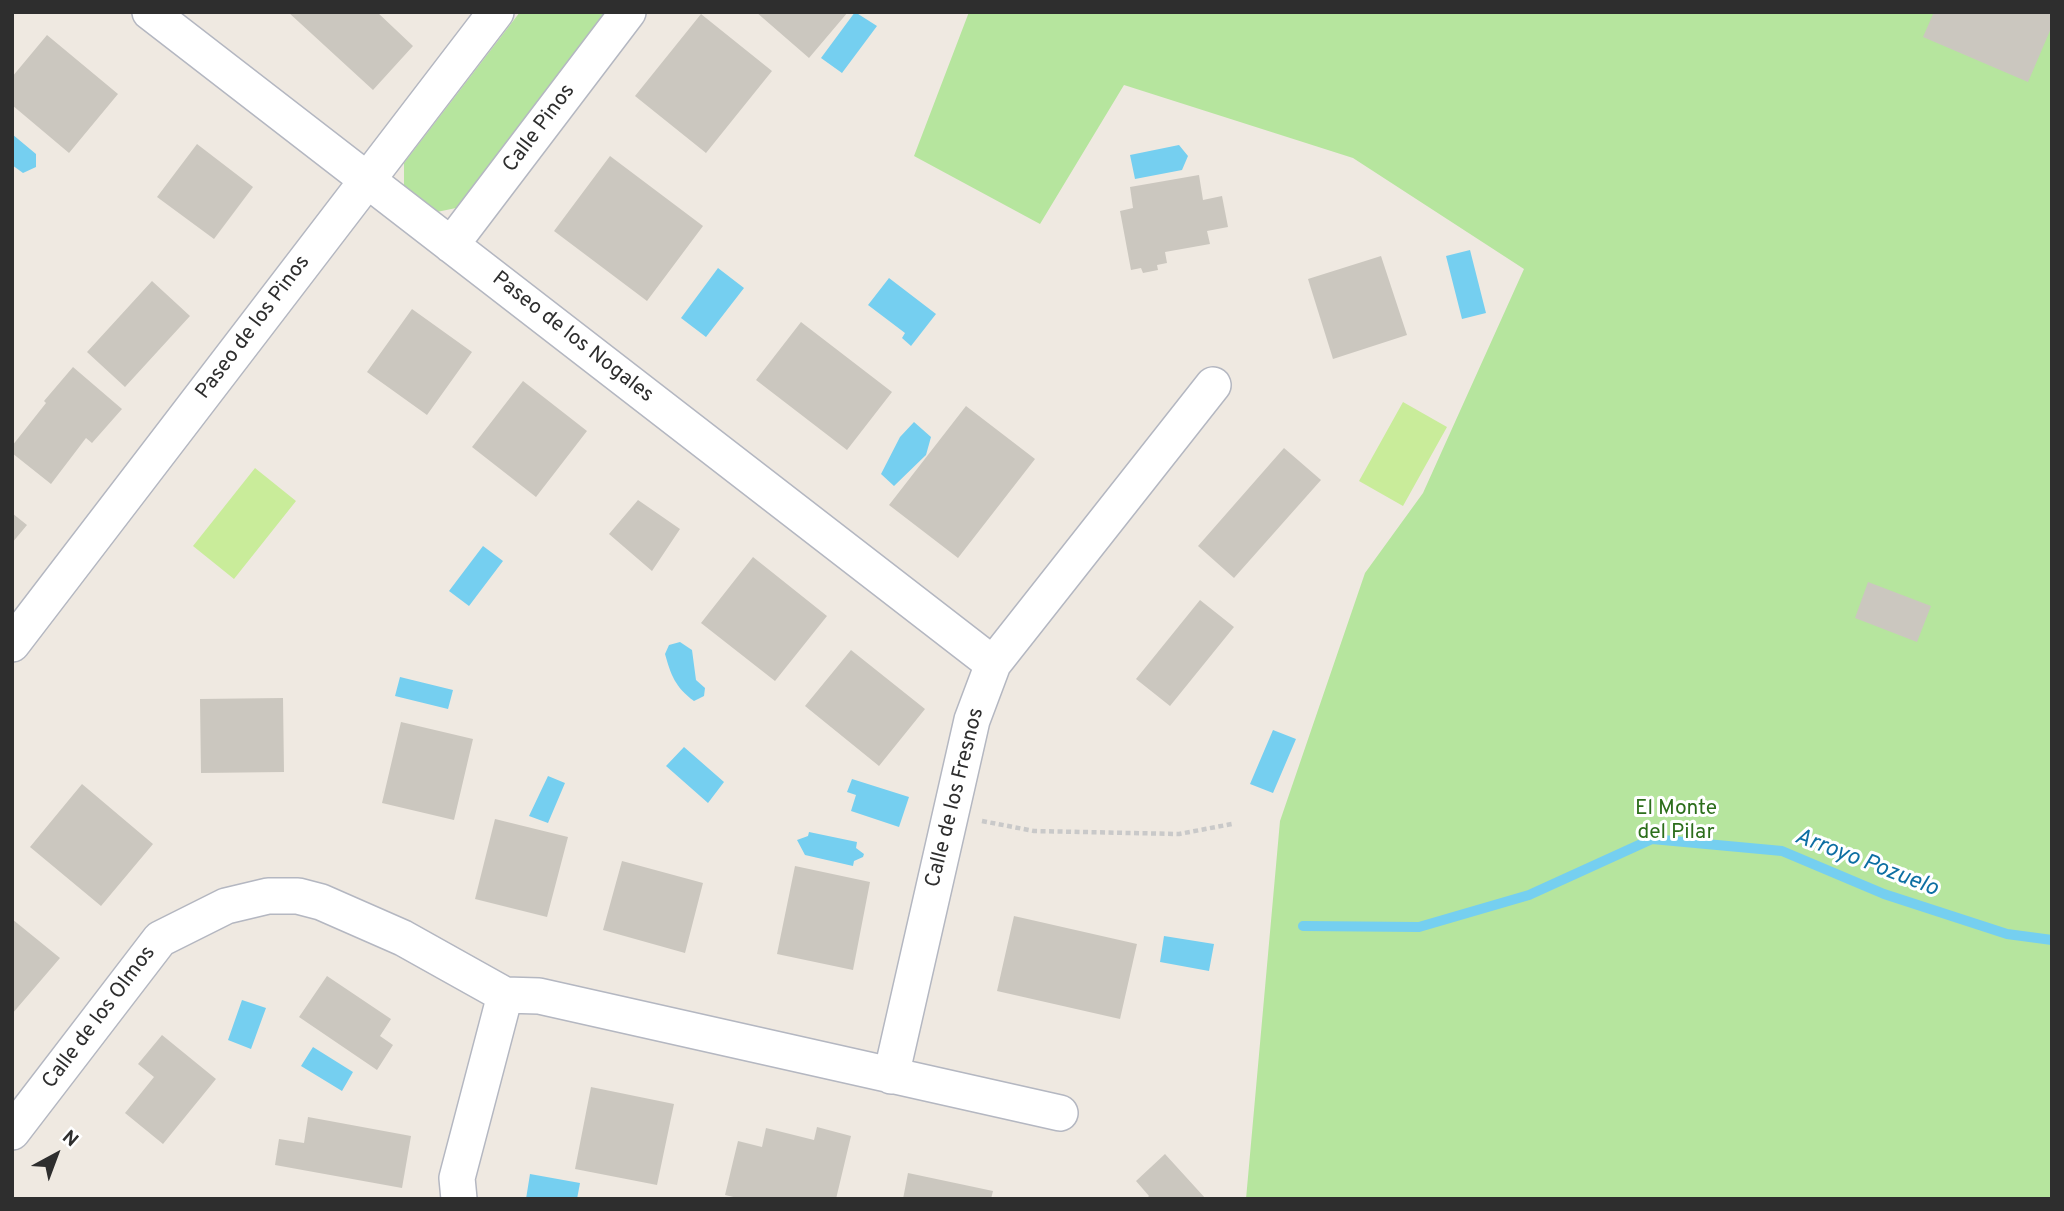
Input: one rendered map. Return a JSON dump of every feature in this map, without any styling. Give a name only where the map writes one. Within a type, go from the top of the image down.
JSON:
[{"type":"street","name":"Paseo de los Nogales","points":[[150,12],[993,664]]},
{"type":"street","name":"Paseo de los Pinos","points":[[12,644],[496,12]]},
{"type":"street","name":"Calle Pinos","points":[[452,245],[628,12]]},
{"type":"street","name":"Calle de los Fresnos","points":[[891,1076],[972,720],[993,664],[1213,385]]},
{"type":"street","name":"Calle de los Olmos","points":[[12,1132],[160,939],[226,906],[268,896],[298,896],[321,902],[403,938],[522,996]]},
{"type":"street","points":[[459,1199],[457,1178],[522,996],[1060,1113]]},
{"type":"path","points":[[950,815],[1034,831],[1180,834],[1232,824]]},
{"type":"green space","points":[[520,12],[606,12],[456,208],[432,213],[404,191],[404,163]]},
{"type":"green space","name":"El Monte del Pilar","points":[[969,12],[2052,12],[2052,1199],[1246,1199],[1280,821],[1365,573],[1423,493],[1524,269],[1353,158],[1124,85],[1040,224],[914,156]]},
{"type":"green space","points":[[1403,402],[1447,427],[1403,506],[1359,481]]},
{"type":"green space","points":[[255,468],[296,501],[234,579],[193,546]]},
{"type":"water","points":[[855,12],[877,26],[842,73],[821,58]]},
{"type":"water","points":[[12,134],[36,154],[36,167],[23,173],[12,165]]},
{"type":"water","points":[[1179,145],[1188,156],[1182,170],[1135,179],[1130,155]]},
{"type":"water","points":[[1470,250],[1486,313],[1462,319],[1446,256]]},
{"type":"water","points":[[718,268],[744,288],[706,337],[681,318]]},
{"type":"water","points":[[889,278],[936,314],[911,346],[902,338],[905,333],[868,305]]},
{"type":"water","points":[[914,422],[931,437],[926,455],[894,486],[881,474],[900,437]]},
{"type":"water","points":[[483,546],[503,561],[469,606],[449,591]]},
{"type":"water","points":[[680,642],[692,650],[696,680],[705,688],[704,696],[694,701],[682,691],[675,680],[665,654],[669,645]]},
{"type":"water","points":[[400,677],[453,690],[448,709],[395,696]]},
{"type":"water","points":[[1273,730],[1296,739],[1273,793],[1250,784]]},
{"type":"water","points":[[684,747],[724,782],[708,803],[666,766]]},
{"type":"water","points":[[548,776],[565,783],[548,823],[529,816]]},
{"type":"water","points":[[852,779],[909,797],[899,827],[851,811],[856,795],[847,792]]},
{"type":"water","points":[[809,832],[857,842],[856,848],[864,854],[863,857],[854,861],[853,866],[805,855],[797,840],[808,836]]},
{"type":"water","points":[[1164,936],[1214,944],[1209,971],[1160,962]]},
{"type":"water","points":[[242,1000],[266,1008],[251,1049],[228,1040]]},
{"type":"water","points":[[313,1047],[353,1072],[342,1091],[301,1066]]},
{"type":"water","points":[[530,1174],[580,1183],[577,1199],[526,1199]]},
{"type":"building","points":[[288,12],[377,12],[413,46],[373,90]]},
{"type":"building","points":[[756,12],[848,12],[809,58]]},
{"type":"building","points":[[1934,12],[2052,12],[2052,26],[2028,82],[1923,37]]},
{"type":"building","points":[[701,14],[772,71],[706,153],[635,96]]},
{"type":"building","points":[[47,35],[118,94],[69,153],[12,105],[12,77]]},
{"type":"building","points":[[197,144],[253,187],[214,239],[157,197]]},
{"type":"building","points":[[610,156],[703,226],[647,301],[554,231]]},
{"type":"building","points":[[1199,175],[1203,200],[1222,196],[1228,227],[1207,231],[1210,244],[1165,252],[1167,263],[1157,265],[1158,270],[1143,273],[1141,268],[1131,270],[1120,211],[1133,208],[1130,187]]},
{"type":"building","points":[[1381,256],[1407,335],[1333,359],[1308,279]]},
{"type":"building","points":[[152,281],[190,316],[125,387],[87,352]]},
{"type":"building","points":[[412,309],[472,352],[427,415],[367,372]]},
{"type":"building","points":[[801,322],[892,392],[847,450],[756,380]]},
{"type":"building","points":[[73,367],[122,409],[92,443],[86,438],[51,484],[12,453],[12,446],[46,403],[44,401]]},
{"type":"building","points":[[523,381],[587,431],[536,497],[472,447]]},
{"type":"building","points":[[966,406],[1035,459],[958,558],[889,505]]},
{"type":"building","points":[[1284,448],[1321,480],[1234,578],[1198,546]]},
{"type":"building","points":[[638,500],[680,529],[652,571],[609,534]]},
{"type":"building","points":[[12,513],[27,525],[12,543]]},
{"type":"building","points":[[753,557],[827,616],[775,681],[701,623]]},
{"type":"building","points":[[1868,582],[1931,606],[1917,642],[1855,618]]},
{"type":"building","points":[[1200,600],[1234,627],[1170,706],[1136,679]]},
{"type":"building","points":[[851,650],[925,709],[879,766],[805,706]]},
{"type":"building","points":[[283,698],[284,772],[201,773],[200,699]]},
{"type":"building","points":[[401,722],[473,739],[454,820],[382,803]]},
{"type":"building","points":[[82,784],[153,844],[101,906],[30,847]]},
{"type":"building","points":[[495,819],[568,837],[547,917],[475,899]]},
{"type":"building","points":[[622,861],[703,883],[685,953],[603,930]]},
{"type":"building","points":[[795,866],[870,882],[853,970],[777,954]]},
{"type":"building","points":[[1014,916],[1137,944],[1120,1019],[997,991]]},
{"type":"building","points":[[12,919],[60,958],[12,1014]]},
{"type":"building","points":[[327,976],[391,1019],[380,1036],[393,1045],[377,1070],[299,1017]]},
{"type":"building","points":[[162,1035],[216,1079],[163,1144],[125,1113],[154,1077],[138,1064]]},
{"type":"building","points":[[591,1087],[674,1104],[657,1185],[575,1169]]},
{"type":"building","points":[[308,1117],[411,1136],[402,1188],[275,1165],[279,1139],[304,1143]]},
{"type":"building","points":[[817,1127],[851,1136],[836,1199],[742,1199],[725,1195],[738,1141],[762,1147],[766,1128],[814,1140]]},
{"type":"building","points":[[1165,1154],[1206,1199],[1146,1199],[1149,1196],[1136,1181]]},
{"type":"building","points":[[908,1173],[993,1191],[991,1199],[903,1199]]},
{"type":"waterway","name":"Arroyo Pozuelo","points":[[1303,926],[1419,927],[1529,895],[1652,839],[1782,851],[1884,894],[2007,934],[2052,940]]}]
